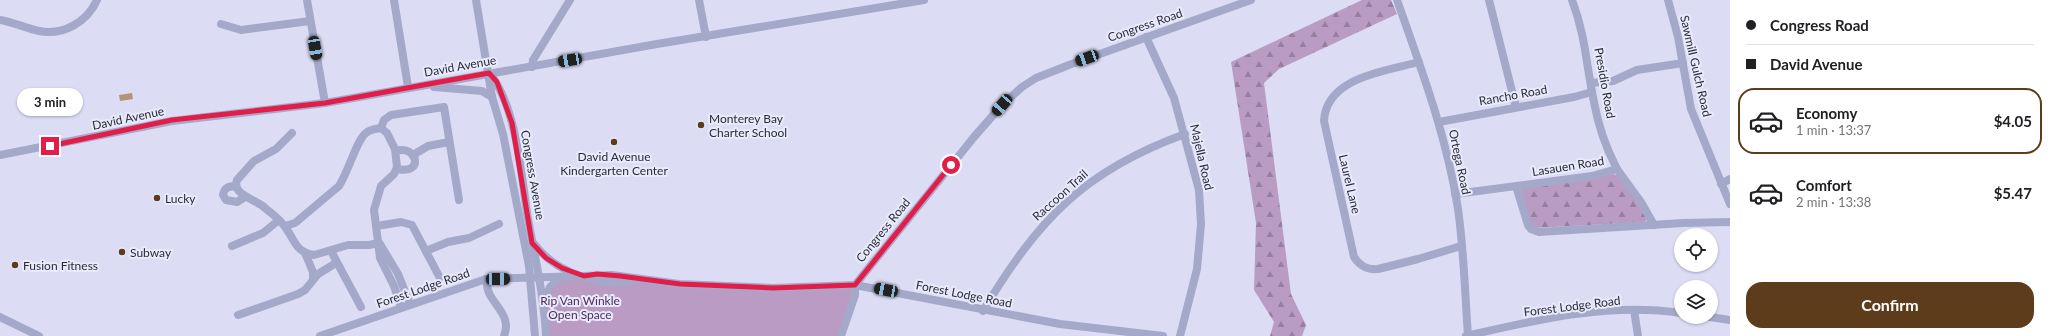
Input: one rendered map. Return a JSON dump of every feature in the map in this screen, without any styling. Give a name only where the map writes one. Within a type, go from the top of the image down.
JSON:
[{"type":"street","points":[[0,20],[39,31],[62,30],[85,18],[97,0]]},
{"type":"street","points":[[307,0],[325,103]]},
{"type":"street","points":[[394,0],[408,87]]},
{"type":"street","points":[[476,0],[489,73]]},
{"type":"street","points":[[532,67],[533,60],[570,0]]},
{"type":"street","points":[[699,0],[706,37]]},
{"type":"street","name":"David Avenue","points":[[0,155],[172,120],[325,103],[489,73],[924,0]]},
{"type":"street","name":"Congress Road","points":[[855,285],[974,137],[1012,96],[1029,82],[1050,72],[1251,0]]},
{"type":"street","name":"Ortega Road","points":[[1396,0],[1439,122],[1455,194],[1461,246],[1467,336]]},
{"type":"street","points":[[1489,0],[1516,107]]},
{"type":"street","name":"Presidio Road","points":[[1572,0],[1584,35],[1592,92],[1605,141],[1617,169]]},
{"type":"street","name":"Sawmill Gulch Road","points":[[1668,0],[1683,63],[1691,109],[1730,204]]},
{"type":"street","points":[[220,24],[241,30],[310,21]]},
{"type":"street","name":"Majella Road","points":[[1146,37],[1174,98],[1199,190],[1201,224],[1196,275],[1180,336]]},
{"type":"street","name":"Laurel Lane","points":[[1419,62],[1360,79],[1338,91],[1327,106],[1324,121],[1354,257],[1362,266],[1372,270],[1418,260],[1461,246]]},
{"type":"street","points":[[1591,83],[1613,81],[1637,70],[1683,63]]},
{"type":"street","name":"Congress Avenue","points":[[489,73],[492,97],[503,134],[534,278],[544,308],[546,336]]},
{"type":"street","name":"Congress Avenue","points":[[489,73],[497,82],[512,123],[532,243],[535,336]]},
{"type":"street","points":[[423,85],[482,91],[492,97]]},
{"type":"street","name":"Rancho Road","points":[[1439,122],[1574,97],[1592,92]]},
{"type":"street","points":[[381,128],[384,120],[391,115],[444,107],[459,200]]},
{"type":"street","points":[[381,128],[387,133],[397,152],[397,169],[394,174],[383,183],[378,192],[374,210],[380,243],[380,258],[394,286],[401,307]]},
{"type":"street","points":[[232,246],[282,223],[295,223],[339,186],[349,169],[363,135],[371,130],[381,128]]},
{"type":"street","points":[[292,133],[276,149],[254,161],[237,180],[236,186],[245,197],[261,204],[282,223],[293,241],[305,253],[311,267],[313,279]]},
{"type":"street","name":"Raccoon Trail","points":[[983,311],[1002,279],[1036,232],[1066,201],[1098,177],[1126,160],[1185,134]]},
{"type":"street","points":[[413,154],[428,146],[449,142]]},
{"type":"street","points":[[397,152],[404,150],[413,154]]},
{"type":"street","points":[[397,169],[405,170],[411,168],[415,161],[413,154]]},
{"type":"street","name":"Lasauen Road","points":[[1455,194],[1592,176],[1617,169],[1642,202],[1654,225]]},
{"type":"street","points":[[1721,184],[1730,179]]},
{"type":"street","points":[[236,186],[228,187],[225,190],[223,195],[226,200],[237,202],[245,197]]},
{"type":"street","points":[[1516,186],[1528,226],[1539,232],[1730,222]]},
{"type":"street","points":[[377,226],[407,223],[415,229],[440,278]]},
{"type":"street","points":[[426,251],[448,242],[469,238],[499,224]]},
{"type":"street","points":[[305,253],[314,255],[348,245],[369,245],[380,243]]},
{"type":"street","points":[[380,243],[398,274],[410,304]]},
{"type":"street","points":[[532,243],[553,263],[584,276]]},
{"type":"street","points":[[331,251],[336,263],[361,307]]},
{"type":"street","points":[[238,315],[298,294],[305,290],[313,279],[336,263]]},
{"type":"street","name":"Forest Lodge Road","points":[[320,336],[486,279],[612,275],[680,284],[773,288],[855,285],[983,311],[1060,324],[1163,336]]},
{"type":"street","points":[[544,308],[546,293],[561,277]]},
{"type":"street","points":[[486,279],[490,295],[506,320],[507,327],[504,336]]},
{"type":"street","points":[[841,336],[856,295],[855,285]]},
{"type":"street","points":[[1634,310],[1638,336]]},
{"type":"street","name":"Forest Lodge Road","points":[[1467,336],[1565,316],[1634,310],[1674,312]]},
{"type":"street","points":[[0,317],[39,336]]},
{"type":"street","points":[[1718,318],[1730,320]]},
{"type":"green space","points":[[1362,0],[1391,0],[1397,14],[1279,69],[1264,83],[1291,294],[1306,325],[1302,336],[1270,336],[1274,322],[1254,290],[1256,223],[1231,62]]},
{"type":"green space","points":[[1613,174],[1621,176],[1647,219],[1645,222],[1535,228],[1530,224],[1521,189]]},
{"type":"green space","name":"Rip Van Winkle Open Space","points":[[556,280],[641,280],[680,284],[855,285],[841,336],[546,336],[544,308]]},
{"type":"shaded area","points":[[132,93],[133,99],[120,101],[119,95]]},
{"type":"place","name":"Monterey Bay Charter School","points":[[701,125]]},
{"type":"place","name":"David Avenue Kindergarten Center","points":[[614,142]]},
{"type":"place","name":"Lucky","points":[[157,198]]},
{"type":"place","name":"Subway","points":[[122,252]]},
{"type":"place","name":"Fusion Fitness","points":[[15,265]]},
{"type":"route","points":[[50,146],[172,120],[325,103],[408,87],[480,76],[489,73],[497,82],[512,123],[532,243],[546,258],[572,273],[584,276],[597,274],[680,284],[773,288],[855,285],[951,165]]}]
